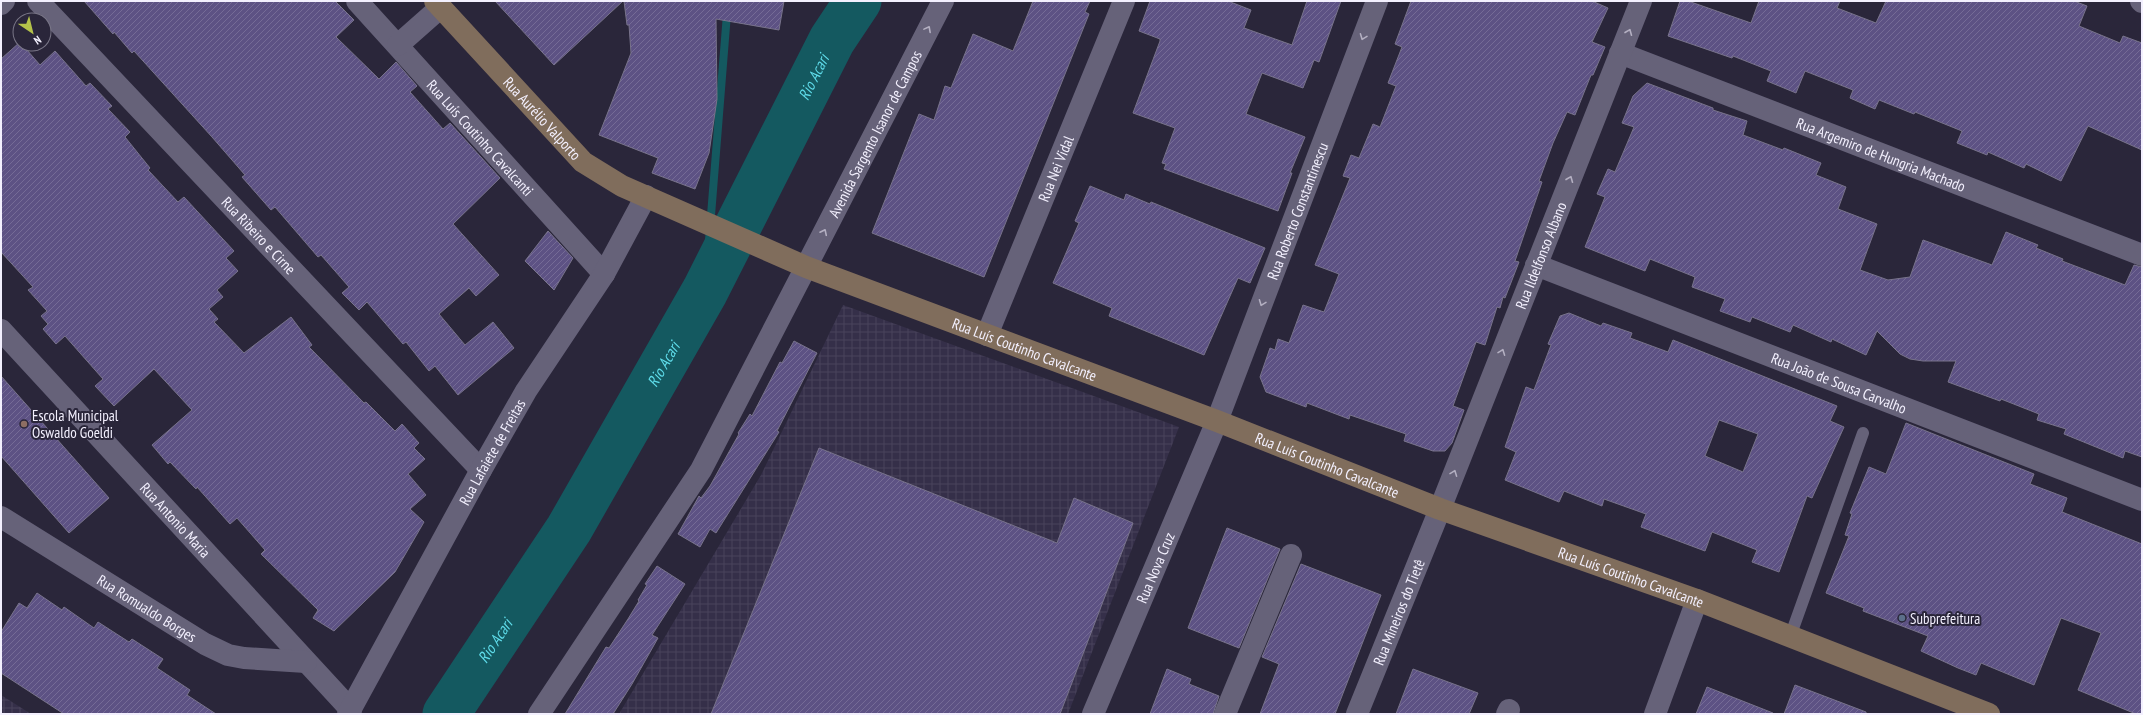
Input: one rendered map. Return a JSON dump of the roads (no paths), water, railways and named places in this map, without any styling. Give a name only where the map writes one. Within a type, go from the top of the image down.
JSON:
[{"type":"main road","name":"Rua Aurélio Valporto","points":[[438,4],[583,162],[604,176],[671,206]]},
{"type":"main road","name":"Rua Luís Coutinho Cavalcante","points":[[671,206],[806,267],[1217,421],[1440,509],[1697,600],[1988,714]]},
{"type":"street","name":"Rua Ribeiro e Cirne","points":[[38,1],[481,470]]},
{"type":"street","name":"Rua Luís Coutinho Cavalcanti","points":[[357,1],[604,274]]},
{"type":"street","name":"Avenida Sargento Isanor de Campos","points":[[539,714],[701,470],[943,1]]},
{"type":"street","name":"Rua Nei Vidal","points":[[987,335],[1124,1]]},
{"type":"street","name":"Rua Roberto Constantinescu","points":[[1217,421],[1377,1]]},
{"type":"street","name":"Rua Ildelfonso Albano","points":[[1440,509],[1641,1]]},
{"type":"street","points":[[398,45],[438,4]]},
{"type":"street","name":"Rua Argemiro de Hungria Machado","points":[[1620,53],[2142,255]]},
{"type":"street","name":"Rua Lafaiete de Freitas","points":[[349,712],[481,470],[526,391],[604,274],[646,196]]},
{"type":"street","name":"Rua João de Sousa Carvalho","points":[[1536,265],[2142,500]]},
{"type":"street","name":"Rua Antonio Maria","points":[[1,330],[306,662],[349,712]]},
{"type":"street","name":"Rua Nova Cruz","points":[[1093,714],[1217,421]]},
{"type":"street","name":"Rua Mineiros do Tietê","points":[[1357,714],[1440,509]]},
{"type":"street","name":"Rua Romualdo Borges","points":[[1,517],[210,647],[228,655],[244,658],[306,662]]},
{"type":"street","points":[[1225,714],[1291,555]]},
{"type":"street","points":[[1654,714],[1697,600]]},
{"type":"lane","points":[[1790,637],[1863,433]]},
{"type":"waterway","points":[[705,291],[728,1]]},
{"type":"waterway","name":"Rio Acari","points":[[446,714],[569,529],[705,291],[832,40],[858,1]]},
{"type":"place","name":"Escola Municipal Oswaldo Goeldi","points":[[24,424]]},
{"type":"place","name":"Subprefeitura","points":[[1902,618]]}]
